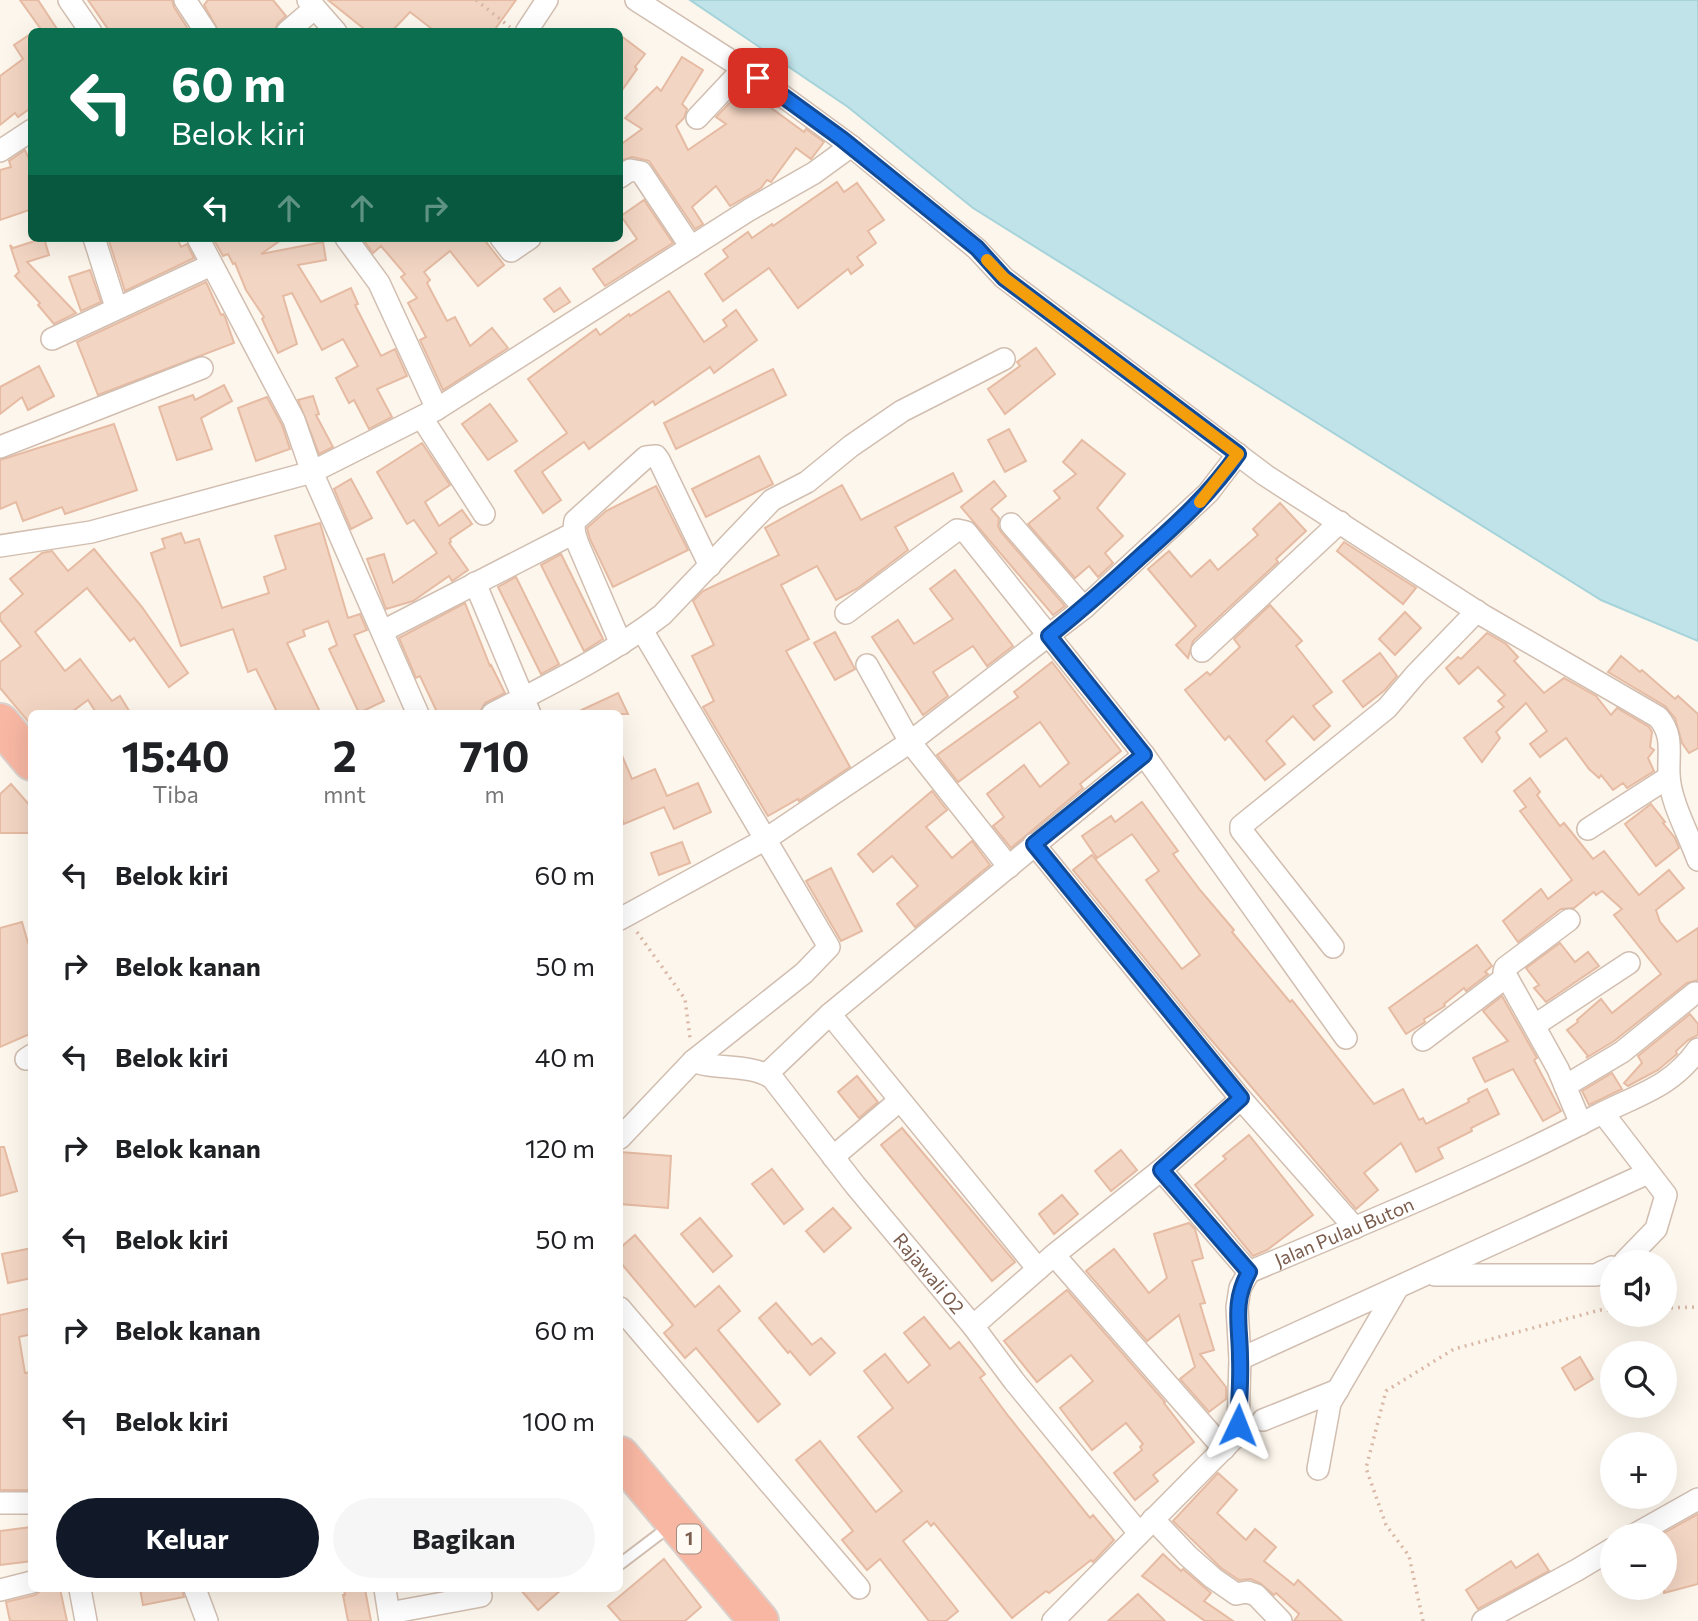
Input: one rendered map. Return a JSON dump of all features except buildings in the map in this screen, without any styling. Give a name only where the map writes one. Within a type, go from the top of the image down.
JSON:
[{"type":"highway","points":[[0,723],[28,756]]},
{"type":"highway","name":"1","points":[[623,1460],[759,1621]]},
{"type":"street","points":[[69,0],[88,28]]},
{"type":"street","points":[[185,0],[202,28]]},
{"type":"street","points":[[529,28],[547,0]]},
{"type":"street","points":[[636,0],[743,69],[851,146],[977,248],[1004,278],[1238,454],[1476,611],[1658,717],[1667,727],[1670,738],[1669,777],[1673,796],[1698,860]]},
{"type":"street","points":[[290,28],[311,4],[332,28]]},
{"type":"street","points":[[697,118],[743,69]]},
{"type":"street","points":[[0,151],[28,133]]},
{"type":"street","points":[[0,546],[91,533],[312,472],[429,414],[749,210],[814,173],[851,146]]},
{"type":"street","points":[[623,175],[630,170],[641,172],[691,247]]},
{"type":"street","points":[[95,242],[116,307]]},
{"type":"street","points":[[200,242],[294,420],[312,472],[416,710]]},
{"type":"street","points":[[349,242],[379,283],[429,414],[484,514]]},
{"type":"street","points":[[52,339],[211,265]]},
{"type":"street","points":[[475,583],[526,706],[662,615],[772,500],[807,482],[851,446],[902,411],[1004,359]]},
{"type":"street","points":[[0,447],[202,368]]},
{"type":"street","points":[[623,912],[766,839],[910,742],[1084,608],[1208,493],[1238,454]]},
{"type":"street","points":[[621,644],[574,533],[575,521],[646,457],[656,456],[710,566]]},
{"type":"street","points":[[1202,651],[1340,523]]},
{"type":"street","points":[[1011,524],[1084,608]]},
{"type":"street","points":[[846,613],[957,530],[966,532],[1144,755],[1346,1038]]},
{"type":"street","points":[[383,631],[574,533]]},
{"type":"street","points":[[1333,947],[1240,829],[1387,708],[1476,611]]},
{"type":"street","points":[[623,1135],[693,1061],[804,973],[829,949],[642,630]]},
{"type":"street","points":[[867,666],[910,742],[1009,867]]},
{"type":"street","points":[[693,1061],[767,1074],[830,1014],[1144,755]]},
{"type":"street","points":[[1588,829],[1669,777]]},
{"type":"street","points":[[1034,844],[1241,1098],[1355,1228]]},
{"type":"street","points":[[1569,920],[1506,968],[1506,978],[1535,1025],[1581,1124]]},
{"type":"street","points":[[1535,1025],[1629,963]]},
{"type":"street","points":[[1423,1040],[1506,978]]},
{"type":"street","points":[[1565,1086],[1622,1052],[1695,993]]},
{"type":"street","points":[[830,1014],[899,1101],[1046,1262],[1224,1449]]},
{"type":"street","name":"Jalan Pulau Buton","points":[[1249,1272],[1483,1171],[1657,1089],[1689,1062],[1698,1049]]},
{"type":"street","name":"Rajawali 02","points":[[767,1074],[974,1326],[1014,1381],[1146,1526],[1236,1594],[1247,1592],[1256,1595],[1280,1621]]},
{"type":"street","points":[[974,1326],[1046,1262],[1161,1170],[1241,1098]]},
{"type":"street","points":[[833,1157],[899,1101]]},
{"type":"street","points":[[1603,1113],[1666,1195],[1656,1229],[1636,1250]]},
{"type":"street","points":[[1054,1621],[1224,1449],[1234,1438],[1238,1425],[1240,1359],[1237,1307],[1240,1288],[1249,1272],[1161,1170]]},
{"type":"street","points":[[1240,1359],[1430,1275],[1648,1173]]},
{"type":"street","points":[[1430,1275],[1600,1273]]},
{"type":"street","points":[[1318,1469],[1330,1403],[1397,1289]]},
{"type":"street","points":[[623,1312],[859,1588]]},
{"type":"street","points":[[1263,1420],[1338,1390]]},
{"type":"street","points":[[1655,1523],[1698,1499]]},
{"type":"street","points":[[0,1503],[28,1503]]},
{"type":"street","points":[[1483,1621],[1600,1556]]},
{"type":"street","points":[[0,1590],[28,1583]]},
{"type":"street","points":[[81,1592],[86,1621]]},
{"type":"street","points":[[196,1592],[207,1621]]},
{"type":"street","points":[[386,1592],[390,1617],[481,1596]]},
{"type":"lane","points":[[623,1562],[675,1522]]},
{"type":"path","points":[[476,0],[512,28]]},
{"type":"path","points":[[623,916],[685,999],[693,1061]]},
{"type":"path","points":[[1677,1308],[1698,1307]]},
{"type":"path","points":[[1423,1621],[1409,1556],[1386,1525],[1366,1468],[1386,1391],[1454,1349],[1600,1310]]},
{"type":"water","points":[[690,0],[1698,0],[1698,641],[1601,600],[973,208],[848,107]]},
{"type":"slow traffic","points":[[987,260],[1004,278],[1238,454],[1200,502]]},
{"type":"route","points":[[758,78],[842,139],[977,248],[1004,278],[1238,454],[1208,493],[1175,526],[1049,636],[1144,755],[1034,844],[1241,1098],[1161,1170],[1249,1272],[1240,1288],[1237,1307],[1240,1359],[1238,1425]]}]
